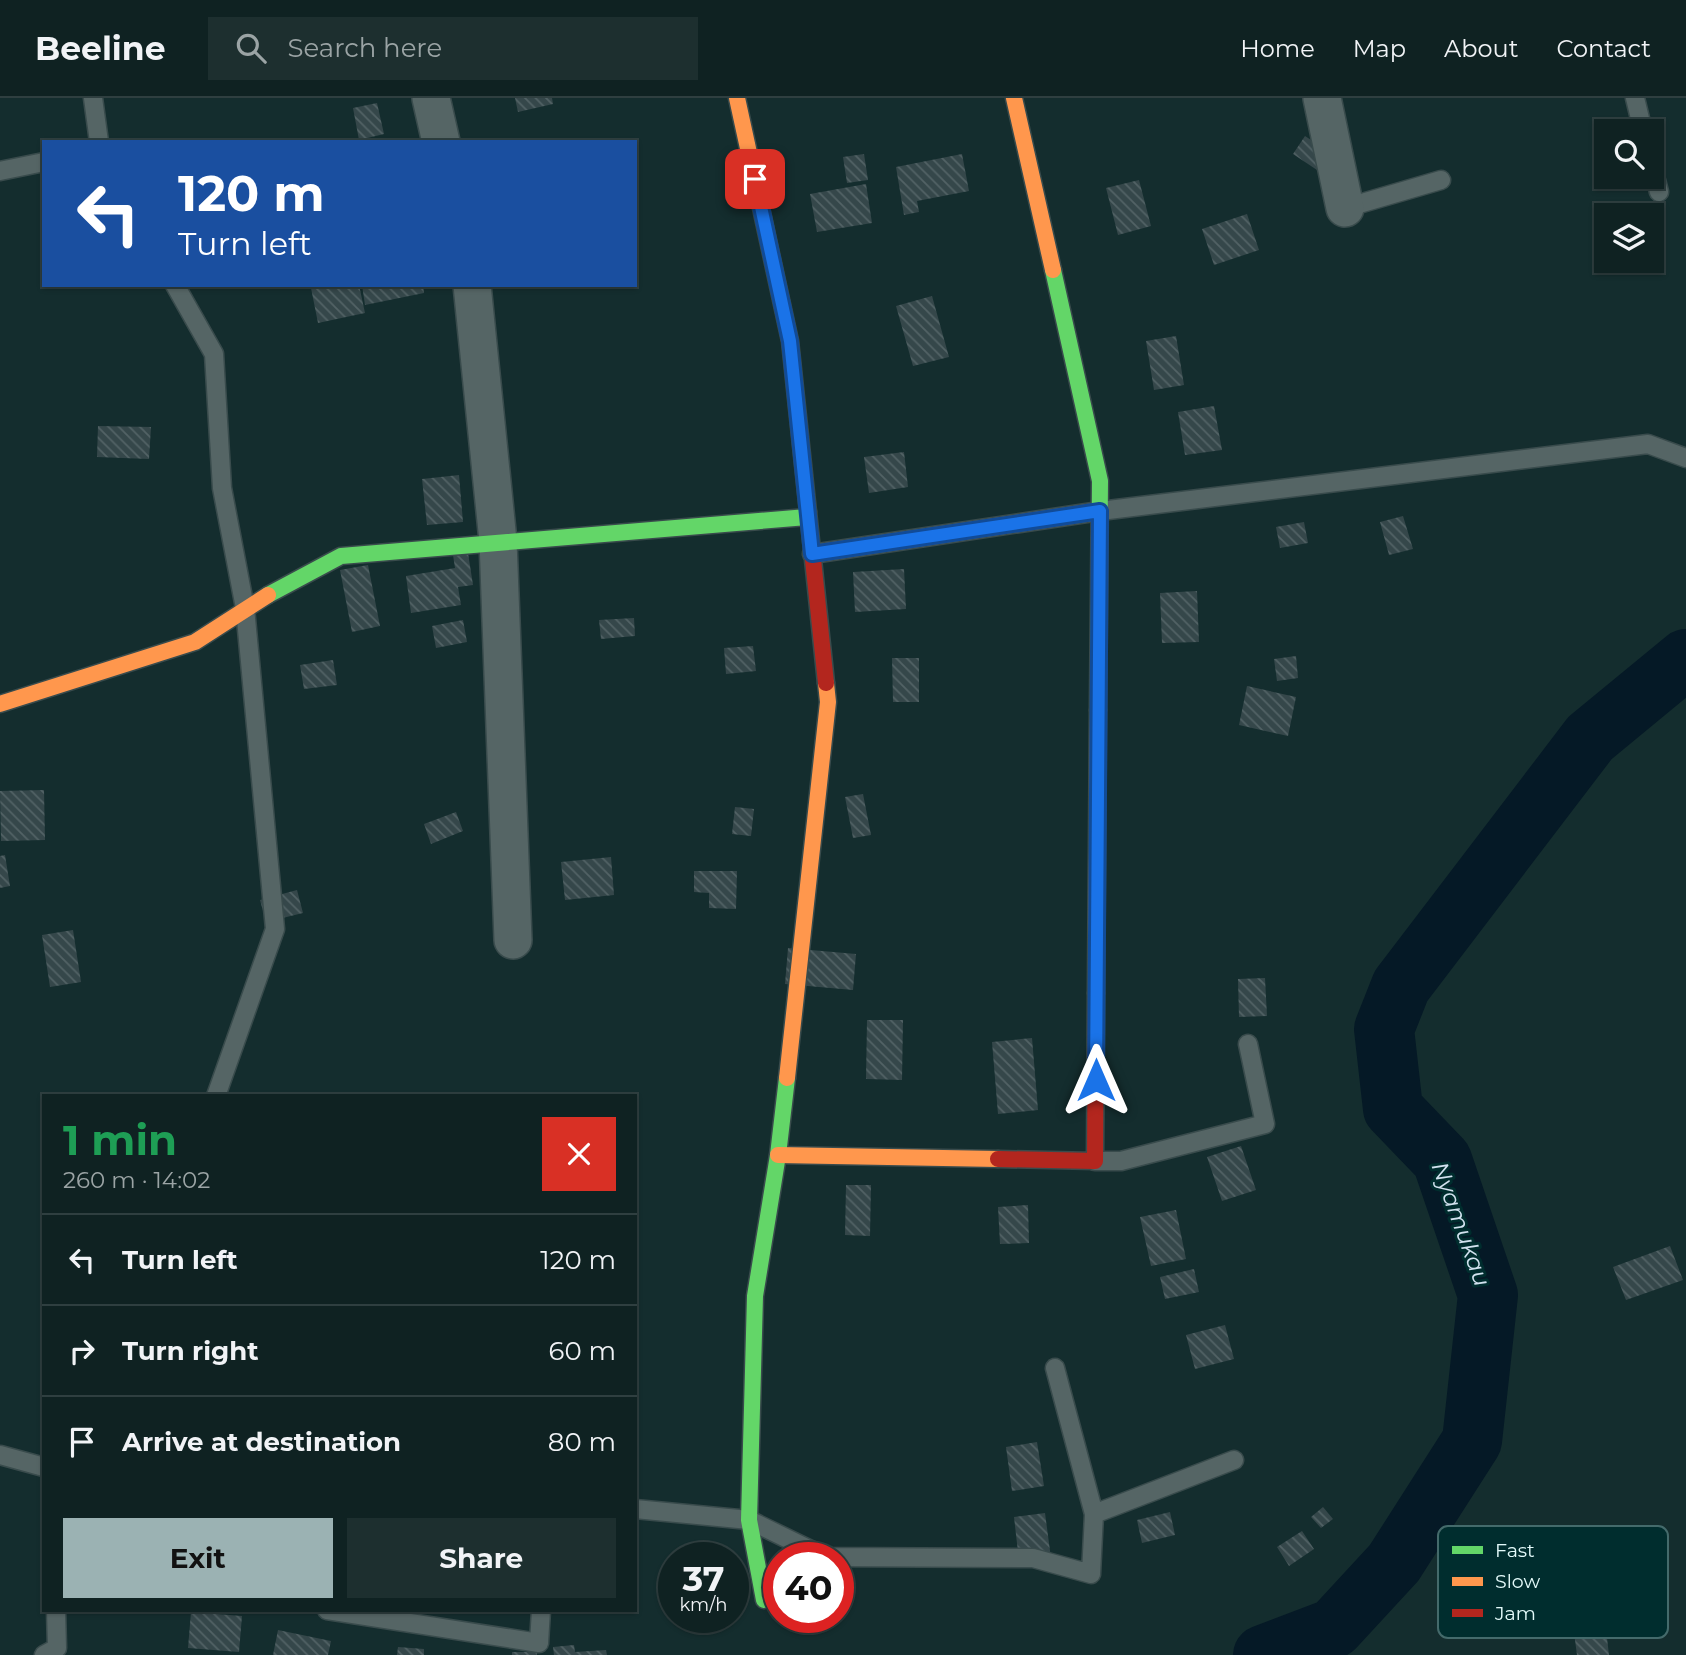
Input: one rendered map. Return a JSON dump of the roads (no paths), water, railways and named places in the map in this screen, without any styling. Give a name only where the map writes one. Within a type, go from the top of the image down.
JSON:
[{"type":"street","points":[[431,98],[441,140]]},
{"type":"street","points":[[737,98],[790,341],[828,702],[778,1155],[755,1296],[749,1520],[763,1595]]},
{"type":"street","points":[[778,1155],[1095,1161],[1100,481],[1014,98]]},
{"type":"street","points":[[1322,98],[1345,208]]},
{"type":"street","points":[[472,287],[498,541],[513,940]]},
{"type":"street","points":[[0,704],[195,642],[245,608],[341,556],[807,517]]},
{"type":"lane","points":[[93,98],[99,140]]},
{"type":"lane","points":[[1635,98],[1640,119]]},
{"type":"lane","points":[[0,171],[42,162]]},
{"type":"lane","points":[[1345,208],[1441,180]]},
{"type":"lane","points":[[176,287],[214,354],[222,488],[245,608],[275,929],[217,1094]]},
{"type":"lane","points":[[812,554],[1100,511],[1648,444],[1686,458]]},
{"type":"lane","points":[[1095,1161],[1121,1161],[1265,1124],[1248,1044]]},
{"type":"lane","points":[[637,1509],[749,1520],[825,1557],[1033,1558],[1091,1574],[1094,1514],[1055,1368]]},
{"type":"lane","points":[[0,1455],[42,1466]]},
{"type":"lane","points":[[1094,1514],[1234,1461]]},
{"type":"lane","points":[[44,1655],[57,1648],[56,1612]]},
{"type":"lane","points":[[340,1612],[539,1643],[541,1612]]},
{"type":"waterway","name":"Nyamukau","points":[[1263,1655],[1334,1628],[1394,1563],[1472,1441],[1488,1295],[1442,1160],[1393,1109],[1384,1029],[1401,986],[1590,738],[1686,659]]}]
